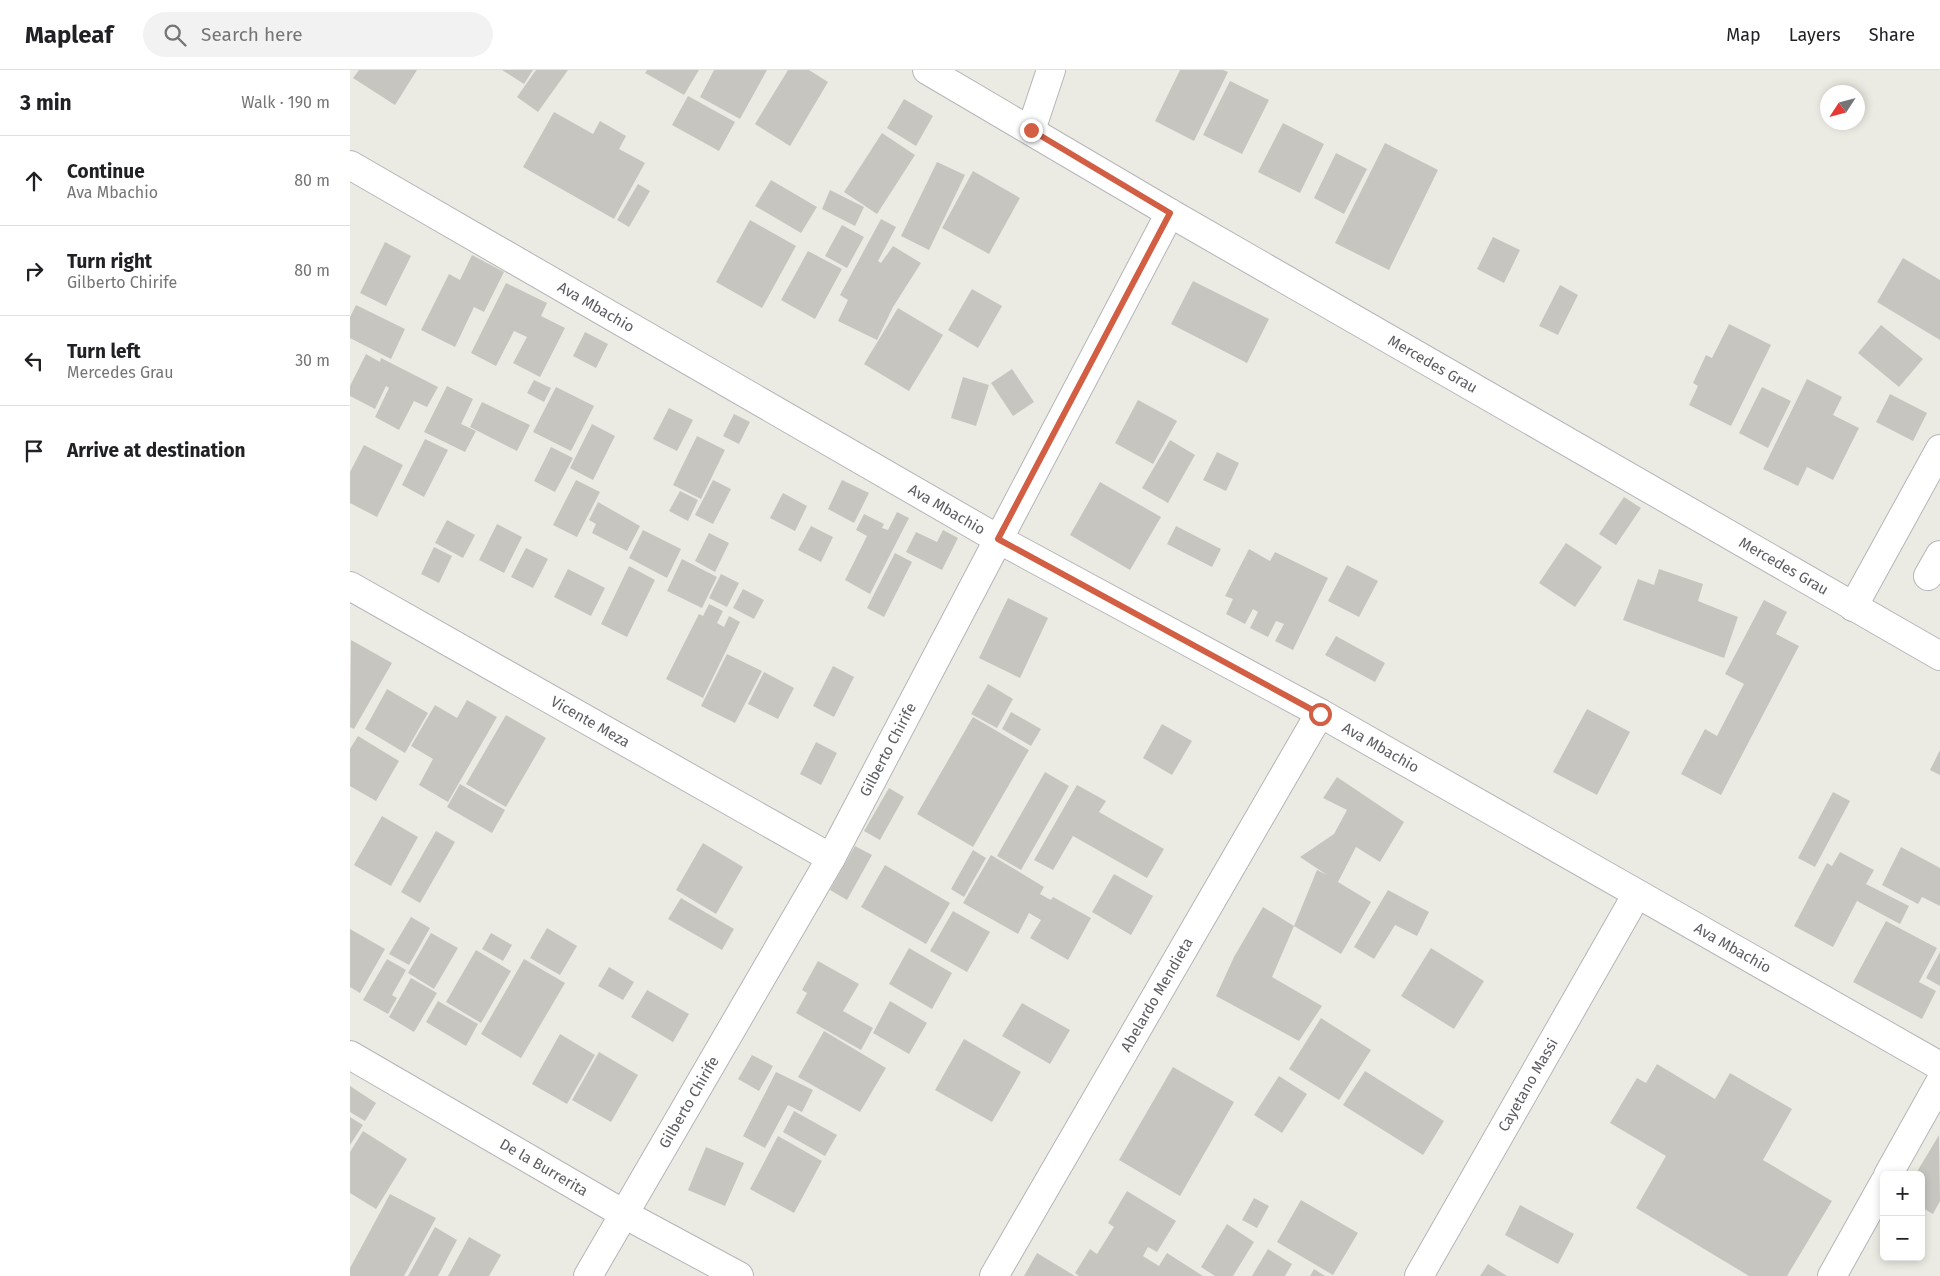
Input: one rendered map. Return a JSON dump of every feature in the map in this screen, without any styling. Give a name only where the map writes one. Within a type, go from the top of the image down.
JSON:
[{"type":"street","name":"Mercedes Grau","points":[[927,70],[1170,213],[1940,656]]},
{"type":"street","points":[[1031,130],[1051,70]]},
{"type":"street","name":"Ava Mbachio","points":[[350,165],[998,539],[1320,714],[1940,1066]]},
{"type":"street","name":"Gilberto Chirife","points":[[588,1276],[832,858],[1170,213]]},
{"type":"street","points":[[1853,607],[1940,449]]},
{"type":"street","name":"Vicente Meza","points":[[350,586],[832,858]]},
{"type":"street","name":"Abelardo Mendieta","points":[[994,1276],[1320,714]]},
{"type":"street","name":"Cayetano Massi","points":[[1419,1276],[1637,894]]},
{"type":"street","name":"De la Burrerita","points":[[350,1055],[624,1214],[739,1276]]},
{"type":"street","points":[[1890,1171],[1940,1082]]},
{"type":"street","points":[[1832,1276],[1880,1190]]},
{"type":"building","points":[[359,70],[417,70],[395,105],[353,78]]},
{"type":"building","points":[[502,70],[533,70],[524,84]]},
{"type":"building","points":[[536,70],[568,70],[538,112],[517,97]]},
{"type":"building","points":[[647,70],[699,70],[684,95],[645,73]]},
{"type":"building","points":[[714,70],[767,70],[740,119],[700,97]]},
{"type":"building","points":[[788,70],[809,70],[828,82],[790,146],[755,124]]},
{"type":"building","points":[[1180,70],[1223,70],[1228,72],[1194,141],[1155,121]]},
{"type":"building","points":[[1230,81],[1269,100],[1242,154],[1203,135]]},
{"type":"building","points":[[688,96],[735,122],[719,151],[672,125]]},
{"type":"building","points":[[904,99],[933,116],[916,146],[887,128]]},
{"type":"building","points":[[554,112],[593,134],[600,121],[626,136],[619,149],[645,163],[614,219],[523,167]]},
{"type":"building","points":[[1283,123],[1324,144],[1300,193],[1258,172]]},
{"type":"building","points":[[882,133],[915,155],[877,214],[844,192]]},
{"type":"building","points":[[1385,143],[1438,170],[1389,270],[1335,243]]},
{"type":"building","points":[[1336,153],[1367,169],[1344,214],[1314,198]]},
{"type":"building","points":[[937,162],[965,175],[929,250],[901,236]]},
{"type":"building","points":[[973,171],[1020,198],[989,254],[942,228]]},
{"type":"building","points":[[771,180],[817,207],[801,233],[755,206]]},
{"type":"building","points":[[638,184],[650,191],[629,227],[617,220]]},
{"type":"building","points":[[830,190],[864,207],[855,226],[822,209]]},
{"type":"building","points":[[881,219],[896,227],[878,261],[881,263],[893,246],[921,263],[893,307],[877,340],[838,321],[848,300],[840,295]]},
{"type":"building","points":[[750,220],[796,246],[762,308],[716,282]]},
{"type":"building","points":[[842,225],[864,237],[847,268],[825,256]]},
{"type":"building","points":[[1493,237],[1520,250],[1504,283],[1477,269]]},
{"type":"building","points":[[385,242],[411,256],[386,306],[360,293]]},
{"type":"building","points":[[808,251],[842,269],[815,319],[781,300]]},
{"type":"building","points":[[472,255],[504,272],[484,312],[474,307],[455,347],[421,330],[449,274],[460,280]]},
{"type":"building","points":[[1903,258],[1940,280],[1940,340],[1877,302]]},
{"type":"building","points":[[1193,281],[1269,319],[1247,363],[1171,324]]},
{"type":"building","points":[[506,283],[547,303],[541,316],[565,328],[540,377],[513,363],[527,337],[514,331],[496,366],[471,353]]},
{"type":"building","points":[[1560,285],[1578,295],[1558,335],[1539,326]]},
{"type":"building","points":[[972,289],[1002,306],[978,348],[948,330]]},
{"type":"building","points":[[356,305],[405,329],[391,359],[350,338],[350,317]]},
{"type":"building","points":[[898,308],[943,335],[909,391],[864,364]]},
{"type":"building","points":[[1729,324],[1771,345],[1731,426],[1689,405],[1698,386],[1693,383],[1706,355],[1712,358]]},
{"type":"building","points":[[1881,325],[1923,359],[1899,387],[1858,353]]},
{"type":"building","points":[[585,332],[608,344],[596,368],[573,356]]},
{"type":"building","points":[[366,354],[380,362],[381,358],[438,387],[427,407],[414,401],[399,430],[375,417],[389,388],[386,386],[375,409],[350,396],[350,386]]},
{"type":"building","points":[[1012,369],[1034,402],[1013,416],[991,383]]},
{"type":"building","points":[[963,377],[989,385],[976,426],[951,418]]},
{"type":"building","points":[[1807,379],[1842,397],[1833,415],[1859,428],[1833,480],[1807,467],[1798,486],[1763,469]]},
{"type":"building","points":[[534,380],[551,388],[544,402],[527,393]]},
{"type":"building","points":[[447,386],[473,399],[461,424],[476,431],[465,452],[424,432]]},
{"type":"building","points":[[556,387],[594,406],[571,451],[533,432]]},
{"type":"building","points":[[1762,387],[1791,401],[1768,448],[1739,433]]},
{"type":"building","points":[[1890,394],[1927,413],[1913,441],[1876,422]]},
{"type":"building","points":[[1138,400],[1177,421],[1153,464],[1115,443]]},
{"type":"building","points":[[482,402],[530,425],[517,451],[470,427]]},
{"type":"building","points":[[669,408],[693,420],[677,451],[653,439]]},
{"type":"building","points":[[734,414],[750,422],[739,444],[723,436]]},
{"type":"building","points":[[592,424],[615,436],[593,480],[570,468]]},
{"type":"building","points":[[697,436],[725,450],[701,499],[673,485]]},
{"type":"building","points":[[425,439],[448,450],[424,497],[402,485]]},
{"type":"building","points":[[1170,440],[1195,455],[1168,503],[1142,488]]},
{"type":"building","points":[[364,445],[403,465],[377,517],[350,503],[350,472]]},
{"type":"building","points":[[551,447],[573,458],[555,492],[534,481]]},
{"type":"building","points":[[1217,452],[1239,463],[1226,491],[1203,480]]},
{"type":"building","points":[[576,480],[600,492],[577,537],[553,525]]},
{"type":"building","points":[[713,480],[731,489],[713,524],[695,515]]},
{"type":"building","points":[[842,480],[869,493],[854,523],[828,509]]},
{"type":"building","points":[[1100,482],[1161,517],[1130,570],[1070,535]]},
{"type":"building","points":[[680,491],[698,500],[688,521],[669,511]]},
{"type":"building","points":[[783,493],[807,506],[795,531],[770,518]]},
{"type":"building","points":[[1624,497],[1641,508],[1616,545],[1599,534]]},
{"type":"building","points":[[598,502],[640,526],[627,551],[592,533],[596,524],[589,520]]},
{"type":"building","points":[[897,512],[909,518],[870,594],[845,580],[867,536],[856,530],[864,514],[884,524],[882,528],[888,530]]},
{"type":"building","points":[[447,520],[475,535],[463,558],[435,543]]},
{"type":"building","points":[[497,524],[522,537],[504,573],[479,560]]},
{"type":"building","points":[[811,526],[833,537],[821,562],[798,550]]},
{"type":"building","points":[[1176,526],[1221,549],[1212,567],[1167,544]]},
{"type":"building","points":[[643,530],[681,549],[667,578],[629,558]]},
{"type":"building","points":[[943,530],[958,538],[942,570],[906,552],[916,532],[937,542]]},
{"type":"building","points":[[709,533],[729,543],[715,572],[695,561]]},
{"type":"building","points":[[1566,543],[1602,567],[1575,607],[1539,583]]},
{"type":"building","points":[[434,547],[452,556],[439,583],[421,574]]},
{"type":"building","points":[[526,548],[548,559],[533,588],[511,577]]},
{"type":"building","points":[[1249,549],[1270,561],[1275,552],[1328,578],[1293,650],[1275,641],[1284,624],[1276,621],[1268,637],[1250,628],[1258,612],[1253,609],[1245,624],[1226,614],[1233,599],[1225,596]]},
{"type":"building","points":[[895,553],[912,562],[884,617],[867,608]]},
{"type":"building","points":[[682,559],[717,577],[702,608],[667,591]]},
{"type":"building","points":[[1347,565],[1378,581],[1359,617],[1328,601]]},
{"type":"building","points":[[629,566],[655,580],[627,637],[601,624]]},
{"type":"building","points":[[568,569],[605,588],[591,616],[554,597]]},
{"type":"building","points":[[1659,569],[1703,584],[1698,601],[1738,617],[1724,658],[1623,620],[1638,579],[1654,585]]},
{"type":"building","points":[[721,574],[739,583],[727,607],[709,598]]},
{"type":"building","points":[[743,589],[764,600],[754,619],[733,608]]},
{"type":"building","points":[[1008,598],[1048,618],[1020,678],[979,658]]},
{"type":"building","points":[[1764,600],[1787,612],[1776,634],[1799,646],[1721,795],[1681,774],[1705,729],[1717,736],[1744,684],[1725,674]]},
{"type":"building","points":[[709,604],[723,611],[717,623],[724,627],[729,616],[740,622],[703,698],[666,679],[699,614],[703,616]]},
{"type":"building","points":[[1336,636],[1385,663],[1375,682],[1325,655]]},
{"type":"building","points":[[351,640],[392,663],[354,729],[350,727]]},
{"type":"building","points":[[727,654],[762,671],[735,723],[701,706]]},
{"type":"building","points":[[833,666],[854,677],[834,717],[813,706]]},
{"type":"building","points":[[764,672],[794,688],[778,719],[748,704]]},
{"type":"building","points":[[988,684],[1013,699],[997,728],[971,714]]},
{"type":"building","points":[[387,689],[428,713],[405,753],[365,729]]},
{"type":"building","points":[[467,700],[497,717],[448,802],[419,785],[433,759],[411,746],[435,705],[457,718]]},
{"type":"building","points":[[1587,709],[1630,732],[1597,795],[1553,772]]},
{"type":"building","points":[[1011,712],[1041,729],[1031,746],[1002,729]]},
{"type":"building","points":[[506,715],[546,738],[506,807],[466,784]]},
{"type":"building","points":[[973,717],[1029,750],[973,847],[917,814]]},
{"type":"building","points":[[1162,724],[1192,741],[1172,775],[1143,758]]},
{"type":"building","points":[[358,736],[399,761],[376,801],[350,786],[350,749]]},
{"type":"building","points":[[816,742],[837,753],[821,785],[800,774]]},
{"type":"building","points":[[1940,750],[1940,775],[1930,770]]},
{"type":"building","points":[[1045,772],[1069,786],[1021,870],[997,856]]},
{"type":"building","points":[[1337,777],[1404,822],[1380,862],[1356,847],[1338,882],[1371,902],[1341,954],[1294,926],[1317,870],[1327,875],[1300,857],[1334,834],[1347,810],[1323,798]]},
{"type":"building","points":[[460,784],[505,810],[492,833],[447,807]]},
{"type":"building","points":[[1077,785],[1106,801],[1099,812],[1164,849],[1147,878],[1073,836],[1053,870],[1034,860]]},
{"type":"building","points":[[889,788],[904,797],[880,840],[864,831]]},
{"type":"building","points":[[1833,792],[1850,801],[1815,867],[1798,858]]},
{"type":"building","points":[[382,816],[418,837],[391,886],[354,865]]},
{"type":"building","points":[[436,831],[455,842],[420,903],[401,892]]},
{"type":"building","points":[[703,843],[743,867],[716,914],[676,890]]},
{"type":"building","points":[[855,846],[872,855],[847,900],[830,890]]},
{"type":"building","points":[[1901,847],[1940,868],[1940,906],[1922,897],[1918,904],[1882,885]]},
{"type":"building","points":[[973,850],[986,858],[964,897],[951,889]]},
{"type":"building","points":[[1840,852],[1874,870],[1866,884],[1909,906],[1900,924],[1857,901],[1833,947],[1794,926],[1827,863],[1832,866]]},
{"type":"building","points":[[991,855],[1044,887],[1040,894],[1051,900],[1053,897],[1091,918],[1068,960],[1030,938],[1041,920],[1029,913],[1018,934],[963,903]]},
{"type":"building","points":[[885,865],[950,903],[926,944],[861,907]]},
{"type":"building","points":[[1114,874],[1153,896],[1131,935],[1092,912]]},
{"type":"building","points":[[1388,890],[1429,912],[1417,936],[1395,925],[1374,959],[1354,947]]},
{"type":"building","points":[[681,898],[734,929],[722,950],[668,919]]},
{"type":"building","points":[[1263,907],[1294,926],[1272,977],[1322,1006],[1299,1041],[1216,996],[1234,957]]},
{"type":"building","points":[[953,911],[990,932],[967,972],[930,951]]},
{"type":"building","points":[[411,917],[430,928],[409,965],[389,954]]},
{"type":"building","points":[[1886,921],[1937,948],[1919,982],[1936,991],[1922,1019],[1853,982]]},
{"type":"building","points":[[547,928],[577,946],[560,975],[530,958]]},
{"type":"building","points":[[350,929],[385,949],[360,993],[350,987]]},
{"type":"building","points":[[431,933],[458,948],[434,989],[408,973]]},
{"type":"building","points":[[491,933],[512,945],[503,961],[482,949]]},
{"type":"building","points":[[909,948],[952,973],[932,1009],[889,984]]},
{"type":"building","points":[[1431,948],[1484,981],[1454,1029],[1401,996]]},
{"type":"building","points":[[476,950],[511,971],[481,1023],[446,1002]]},
{"type":"building","points":[[1940,952],[1940,986],[1926,978]]},
{"type":"building","points":[[387,959],[406,970],[392,995],[397,998],[388,1014],[363,1000]]},
{"type":"building","points":[[524,959],[565,983],[521,1058],[481,1034]]},
{"type":"building","points":[[818,961],[859,984],[843,1011],[873,1028],[861,1050],[796,1013],[807,993],[802,990]]},
{"type":"building","points":[[609,967],[634,982],[623,1000],[598,986]]},
{"type":"building","points":[[411,978],[437,993],[414,1032],[389,1017]]},
{"type":"building","points":[[647,990],[689,1014],[673,1042],[631,1017]]},
{"type":"building","points":[[438,1001],[478,1024],[466,1046],[426,1022]]},
{"type":"building","points":[[890,1001],[927,1023],[909,1054],[873,1033]]},
{"type":"building","points":[[1022,1003],[1070,1030],[1050,1064],[1002,1036]]},
{"type":"building","points":[[1321,1018],[1371,1050],[1339,1100],[1289,1069]]},
{"type":"building","points":[[824,1031],[886,1068],[860,1112],[798,1077]]},
{"type":"building","points":[[560,1034],[595,1055],[567,1104],[532,1084]]},
{"type":"building","points":[[964,1039],[1021,1072],[992,1122],[935,1090]]},
{"type":"building","points":[[599,1052],[638,1075],[611,1122],[572,1100]]},
{"type":"building","points":[[752,1055],[773,1066],[759,1091],[738,1079]]},
{"type":"building","points":[[1657,1064],[1715,1099],[1730,1073],[1792,1109],[1763,1160],[1832,1201],[1787,1276],[1749,1276],[1636,1208],[1666,1156],[1610,1123],[1637,1078],[1646,1083]]},
{"type":"building","points":[[1173,1067],[1234,1102],[1180,1196],[1119,1160]]},
{"type":"building","points":[[1365,1071],[1444,1121],[1423,1155],[1343,1105]]},
{"type":"building","points":[[776,1072],[813,1090],[802,1112],[788,1105],[765,1148],[743,1136]]},
{"type":"building","points":[[1279,1076],[1307,1094],[1282,1133],[1254,1115]]},
{"type":"building","points":[[350,1086],[376,1103],[365,1121],[350,1112]]},
{"type":"building","points":[[794,1111],[837,1135],[825,1156],[783,1132]]},
{"type":"building","points":[[350,1117],[363,1125],[350,1145]]},
{"type":"building","points":[[363,1131],[407,1159],[376,1209],[350,1193],[350,1152]]},
{"type":"building","points":[[1939,1135],[1940,1201],[1933,1214],[1925,1209],[1925,1171],[1917,1171]]},
{"type":"building","points":[[778,1136],[822,1161],[794,1213],[750,1189]]},
{"type":"building","points":[[706,1147],[744,1163],[725,1206],[688,1190]]},
{"type":"building","points":[[1127,1191],[1176,1221],[1157,1252],[1148,1247],[1143,1256],[1159,1266],[1167,1253],[1203,1276],[1079,1276],[1075,1273],[1090,1249],[1097,1254],[1114,1227],[1108,1223]]},
{"type":"building","points":[[390,1194],[436,1218],[404,1276],[350,1276],[350,1268]]},
{"type":"building","points":[[1254,1198],[1269,1206],[1257,1228],[1242,1220]]},
{"type":"building","points":[[1301,1200],[1358,1233],[1333,1275],[1277,1242]]},
{"type":"building","points":[[1520,1205],[1574,1234],[1558,1264],[1505,1235]]},
{"type":"building","points":[[1227,1224],[1254,1242],[1233,1276],[1215,1276],[1201,1267]]},
{"type":"building","points":[[435,1227],[457,1240],[438,1276],[408,1276]]},
{"type":"building","points":[[469,1237],[501,1255],[489,1276],[448,1276]]},
{"type":"building","points":[[1268,1249],[1292,1264],[1285,1276],[1252,1276]]},
{"type":"building","points":[[1037,1253],[1075,1276],[1024,1276]]},
{"type":"building","points":[[1488,1264],[1507,1276],[1480,1276]]},
{"type":"building","points":[[1314,1269],[1325,1276],[1310,1276]]},
{"type":"route","points":[[1031,130],[1170,213],[998,539],[1320,714]]}]
